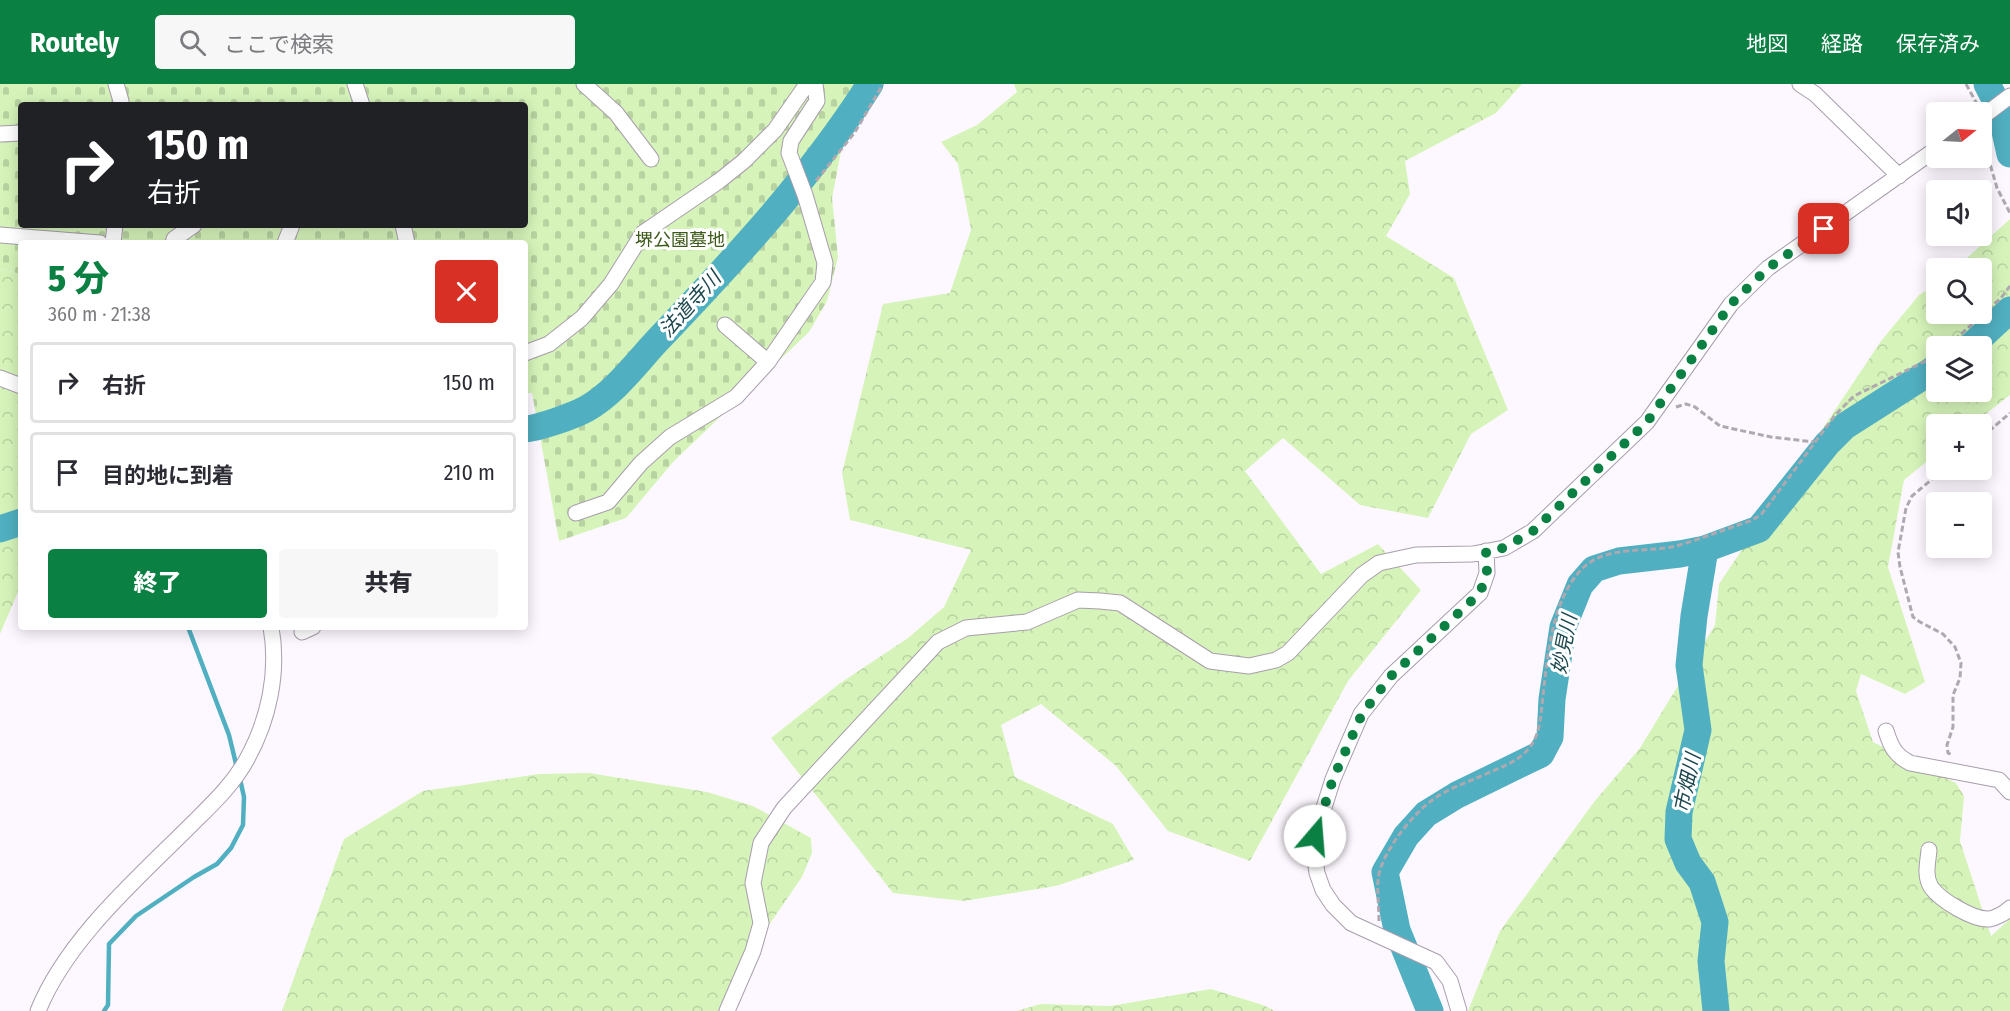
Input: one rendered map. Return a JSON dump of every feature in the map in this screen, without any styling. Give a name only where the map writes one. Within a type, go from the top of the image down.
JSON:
[{"type":"street","points":[[116,84],[121,101]]},
{"type":"street","points":[[355,84],[361,102]]},
{"type":"street","points":[[584,84],[616,113],[651,159]]},
{"type":"street","points":[[528,352],[549,344],[582,318],[611,284],[643,233],[719,181],[744,160],[775,130],[807,84]]},
{"type":"street","points":[[576,513],[608,502],[641,463],[670,437],[736,397],[768,362],[823,282],[825,263],[805,194],[789,153],[791,141],[817,101],[815,84]]},
{"type":"street","points":[[1800,84],[1815,94],[1899,176]]},
{"type":"street","points":[[1992,110],[2010,96]]},
{"type":"street","points":[[0,134],[18,133]]},
{"type":"street","points":[[727,1011],[753,951],[760,923],[753,883],[760,843],[784,808],[938,642],[966,628],[1027,622],[1078,600],[1100,601],[1120,603],[1210,661],[1249,666],[1276,660],[1288,653],[1362,575],[1379,563],[1416,555],[1473,554],[1504,548],[1533,531],[1647,422],[1731,304],[1768,268],[1926,156]]},
{"type":"street","points":[[174,240],[190,228]]},
{"type":"street","points":[[0,235],[62,240]]},
{"type":"street","points":[[725,326],[768,362]]},
{"type":"street","points":[[0,378],[18,385]]},
{"type":"street","points":[[1459,1011],[1450,981],[1436,962],[1351,923],[1333,905],[1323,890],[1317,873],[1314,852],[1315,836],[1333,779],[1362,714],[1391,676],[1480,593],[1487,573],[1486,551]]},
{"type":"street","points":[[38,1011],[45,992],[90,927],[225,790],[247,760],[261,729],[274,680],[271,630]]},
{"type":"street","points":[[1886,731],[1898,757],[1910,763],[1999,780],[2010,792]]},
{"type":"street","points":[[1929,850],[1926,873],[1931,886],[1944,900],[1978,918],[1991,919],[2010,908]]},
{"type":"path","points":[[805,194],[855,132],[883,84]]},
{"type":"path","points":[[1966,84],[1976,102]]},
{"type":"path","points":[[1991,168],[1997,188],[2010,213]]},
{"type":"path","points":[[1959,336],[2001,298],[2010,286]]},
{"type":"path","points":[[1383,939],[1378,880],[1380,871],[1388,852],[1411,820],[1430,802],[1450,789],[1520,758],[1530,747],[1537,733],[1546,668],[1556,620],[1563,600],[1583,568],[1592,561],[1606,556],[1675,546],[1761,515],[1836,414],[1854,396],[1926,361]]},
{"type":"path","points":[[1669,414],[1677,407],[1686,404],[1695,407],[1720,426],[1771,437],[1815,442]]},
{"type":"path","points":[[1992,428],[2010,412]]},
{"type":"path","points":[[1931,480],[1912,496],[1906,508],[1898,552],[1913,616],[1943,634],[1955,646],[1961,663],[1960,678],[1953,695],[1953,727],[1947,745],[1948,753],[1958,758]]},
{"type":"green space","name":"堺公園墓地","points":[[0,84],[854,84],[832,198],[838,257],[827,301],[809,332],[674,461],[626,518],[559,541],[532,393],[528,393],[528,240],[18,240],[18,273],[0,269]]},
{"type":"green space","points":[[1014,84],[1522,84],[1496,113],[1405,161],[1410,194],[1386,236],[1454,278],[1508,410],[1471,434],[1428,518],[1360,505],[1283,438],[1245,471],[1321,574],[1378,544],[1421,590],[1348,681],[1250,861],[1168,831],[1116,766],[1041,704],[1001,725],[1015,777],[1113,824],[1134,860],[1056,886],[964,901],[893,893],[771,738],[839,684],[908,638],[944,607],[971,550],[850,520],[842,473],[883,304],[950,293],[971,230],[958,164],[941,142],[977,125],[1017,92]]},
{"type":"green space","points":[[2010,219],[2010,395],[1986,414],[1926,414],[1926,462],[1904,480],[1888,567],[1925,682],[1905,694],[1861,674],[1856,691],[1873,742],[1956,783],[1964,796],[1960,841],[1991,936],[2010,919],[2010,1011],[1468,1011],[1500,931],[1594,802],[1640,748],[1715,625],[1719,584],[1881,341],[1919,295],[1926,291],[1926,324],[1992,324],[1992,258],[1967,258],[1980,246],[1992,246],[1992,235]]},
{"type":"green space","points":[[0,269],[18,273],[18,592],[0,634]]},
{"type":"green space","points":[[589,773],[707,792],[753,806],[811,838],[812,853],[802,877],[734,978],[719,1011],[282,1011],[344,839],[423,791],[539,774]]},
{"type":"green space","points":[[1211,989],[1275,1011],[1016,1011],[1041,1004],[1110,1006]]},
{"type":"waterway","name":"法道寺川","points":[[528,428],[580,412],[596,403],[614,388],[769,219],[822,153],[870,84]]},
{"type":"waterway","name":"妙見川","points":[[1987,84],[2000,109],[2010,154]]},
{"type":"waterway","name":"妙見川","points":[[1982,336],[2010,310]]},
{"type":"waterway","name":"妙見川","points":[[1430,1011],[1397,930],[1385,872],[1406,836],[1426,814],[1457,795],[1541,754],[1550,737],[1552,699],[1563,627],[1580,585],[1594,569],[1619,561],[1705,549],[1759,529],[1827,444],[1845,426],[1926,374]]},
{"type":"waterway","points":[[0,529],[18,523]]},
{"type":"waterway","name":"市畑川","points":[[1705,549],[1689,665],[1698,730],[1679,812],[1678,839],[1688,863],[1702,882],[1715,922],[1711,961],[1716,1011]]},
{"type":"waterway","points":[[189,630],[229,735],[237,768]]},
{"type":"waterway","points":[[104,1011],[108,1005],[109,944],[136,916],[217,864],[231,848],[243,825],[244,797],[240,779]]},
{"type":"route","points":[[1315,836],[1333,779],[1362,714],[1391,676],[1480,593],[1487,573],[1486,551],[1504,548],[1533,531],[1647,422],[1731,304],[1768,268],[1824,229]]}]
